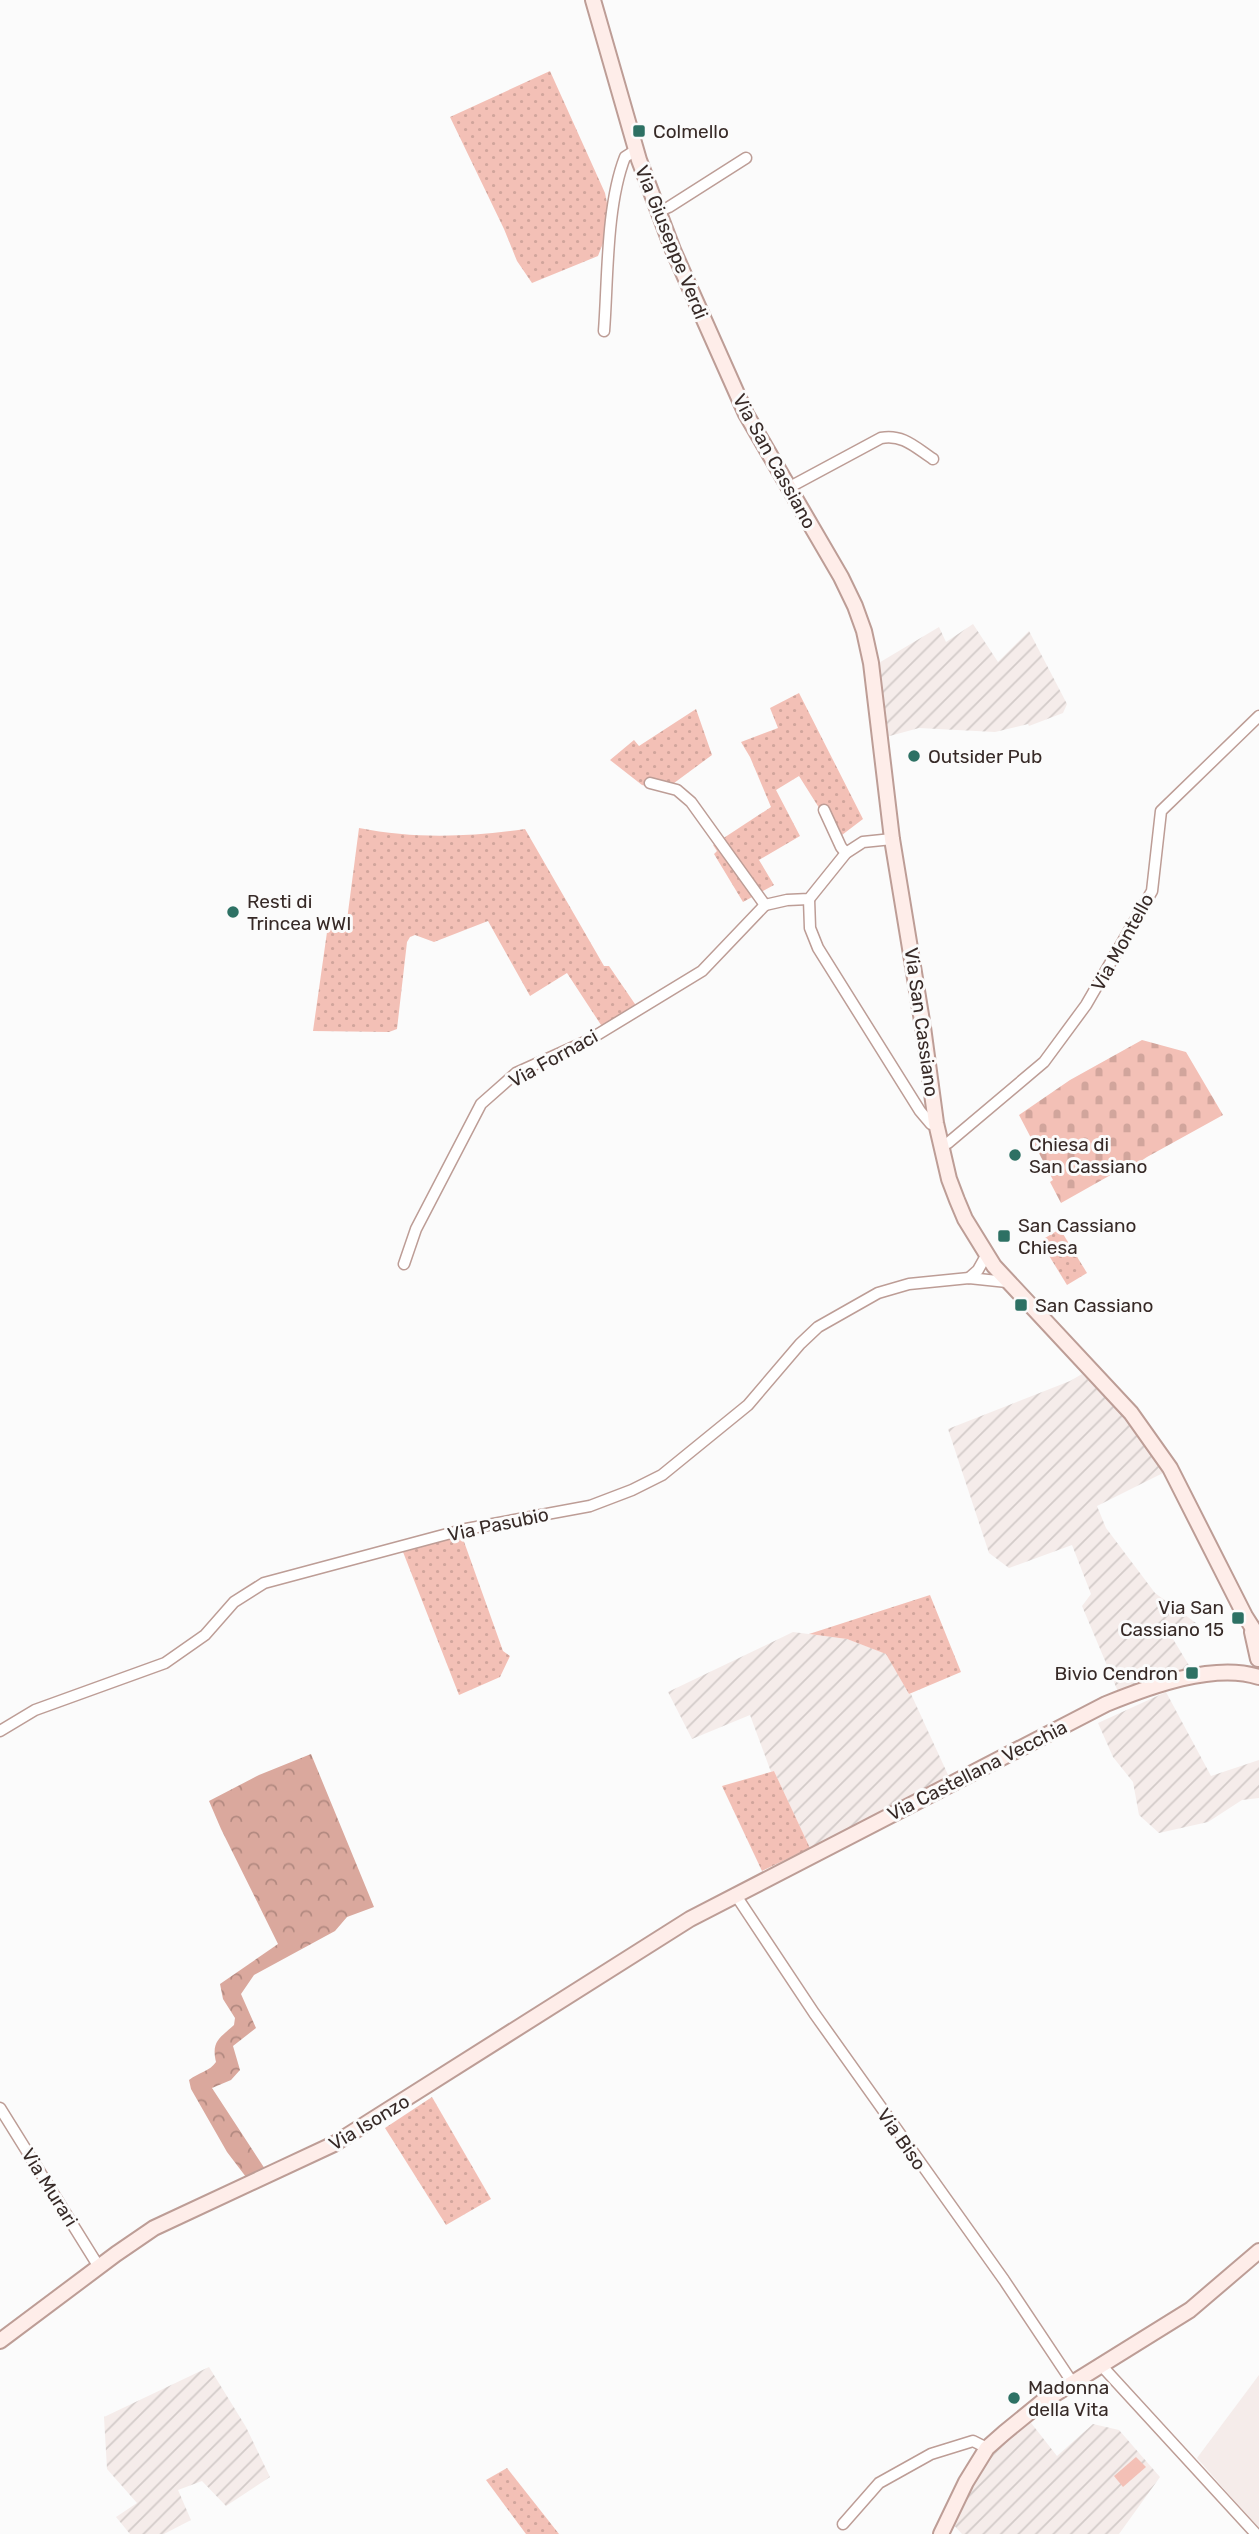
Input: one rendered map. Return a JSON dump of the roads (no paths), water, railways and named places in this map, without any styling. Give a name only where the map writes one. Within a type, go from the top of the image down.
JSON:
[{"type":"main road","name":"Via Giuseppe Verdi","points":[[593,0],[636,150],[657,212],[722,361]]},
{"type":"main road","name":"Via San Cassiano","points":[[722,361],[746,414],[841,577],[864,631],[871,663],[892,839],[936,1123],[957,1200],[987,1254],[1009,1283],[1131,1413],[1156,1447],[1170,1468],[1259,1638]]},
{"type":"main road","name":"Via San Cassiano","points":[[1250,1624],[1258,1659],[1255,1669],[1259,1677]]},
{"type":"main road","name":"Via Castellana Vecchia","points":[[735,1894],[1106,1704],[1165,1684],[1230,1672],[1258,1659]]},
{"type":"main road","name":"Via Castellana Vecchia","points":[[1230,1672],[1259,1677]]},
{"type":"main road","name":"Via Isonzo","points":[[0,2341],[99,2267],[170,2220],[334,2144],[661,1936],[735,1894]]},
{"type":"main road","points":[[941,2534],[966,2482],[987,2448],[1042,2402],[1190,2310],[1259,2251]]},
{"type":"street","points":[[604,331],[609,252],[618,179],[625,157],[636,150]]},
{"type":"street","points":[[657,212],[746,158]]},
{"type":"street","points":[[788,488],[881,438],[892,436],[904,439],[933,459]]},
{"type":"street","name":"Via Montello","points":[[941,1144],[948,1143],[1044,1062],[1079,1015],[1152,891],[1161,811],[1259,716]]},
{"type":"street","points":[[650,783],[677,790],[691,802],[765,905],[809,899]]},
{"type":"street","points":[[824,810],[846,853]]},
{"type":"street","points":[[892,839],[863,842],[846,853],[809,899],[810,928],[818,948],[920,1111],[931,1124],[936,1123]]},
{"type":"street","name":"Via Fornaci","points":[[404,1264],[416,1229],[481,1104],[516,1073],[587,1041],[702,971],[765,905]]},
{"type":"street","points":[[968,1278],[978,1270],[987,1254]]},
{"type":"street","name":"Via Pasubio","points":[[0,1731],[34,1710],[165,1663],[205,1635],[234,1602],[264,1583],[466,1529],[590,1506],[632,1490],[662,1475],[748,1405],[818,1327],[878,1293],[909,1284],[968,1278],[1009,1283]]},
{"type":"street","name":"Via Biso","points":[[735,1894],[1072,2382]]},
{"type":"street","name":"Via Murari","points":[[0,2108],[99,2267]]},
{"type":"street","points":[[1100,2364],[1256,2534]]},
{"type":"street","points":[[843,2524],[879,2483],[931,2454],[973,2441],[987,2448]]},
{"type":"place","name":"Colmello","points":[[639,131]]},
{"type":"place","name":"Outsider Pub","points":[[914,756]]},
{"type":"place","name":"Resti di Trincea WWI","points":[[233,912]]},
{"type":"place","name":"Chiesa di San Cassiano","points":[[1015,1155]]},
{"type":"place","name":"San Cassiano Chiesa","points":[[1004,1236]]},
{"type":"place","name":"San Cassiano","points":[[1021,1305]]},
{"type":"place","name":"Via San Cassiano 15","points":[[1238,1618]]},
{"type":"place","name":"Bivio Cendron","points":[[1192,1673]]},
{"type":"place","name":"Madonna della Vita","points":[[1014,2398]]}]
